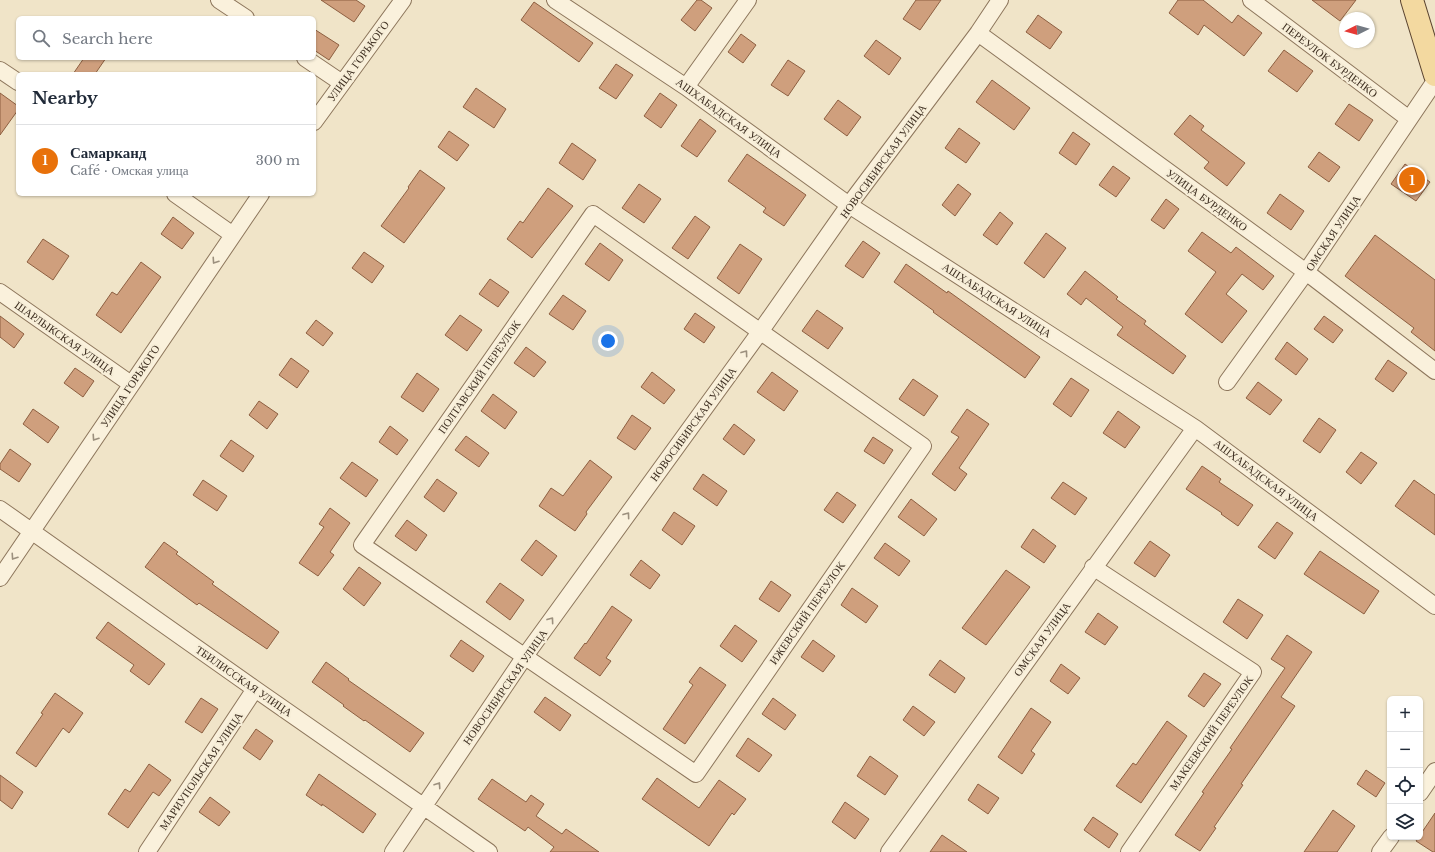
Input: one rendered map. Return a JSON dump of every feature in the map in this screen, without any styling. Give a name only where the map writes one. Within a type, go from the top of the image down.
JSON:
[{"type":"main road","points":[[1412,0],[1435,75]]},
{"type":"street","points":[[219,0],[243,16]]},
{"type":"street","name":"УЛИЦА ГОРЬКОГО","points":[[316,119],[403,0]]},
{"type":"street","name":"АШХАБАДСКАЯ УЛИЦА","points":[[555,0],[686,87],[849,205],[1195,428],[1435,606]]},
{"type":"street","points":[[686,87],[748,0]]},
{"type":"street","name":"НОВОСИБИРСКАЯ УЛИЦА","points":[[392,852],[525,656],[760,332],[849,205],[978,33],[1000,0]]},
{"type":"street","name":"ПЕРЕУЛОК БУРДЕНКО","points":[[1251,0],[1409,119]]},
{"type":"street","name":"УЛИЦА БУРДЕНКО","points":[[978,33],[1306,272],[1435,370]]},
{"type":"street","points":[[308,60],[342,83]]},
{"type":"street","points":[[0,70],[16,81]]},
{"type":"street","name":"ОМСКАЯ УЛИЦА","points":[[1227,382],[1306,272],[1435,81]]},
{"type":"street","points":[[178,196],[233,235]]},
{"type":"street","name":"УЛИЦА ГОРЬКОГО","points":[[0,578],[260,196]]},
{"type":"street","name":"ПОЛТАВСКИЙ ПЕРЕУЛОК","points":[[525,656],[362,545],[593,214],[760,332]]},
{"type":"street","name":"ШАРЛЫКСКАЯ УЛИЦА","points":[[0,292],[131,384]]},
{"type":"street","name":"ИЖЕВСКИЙ ПЕРЕУЛОК","points":[[525,656],[696,774],[923,446],[760,332]]},
{"type":"street","name":"ОМСКАЯ УЛИЦА","points":[[889,852],[1093,567],[1195,428]]},
{"type":"street","name":"ТБИЛИССКАЯ УЛИЦА","points":[[0,509],[255,690],[489,852]]},
{"type":"street","name":"МАКЕЕВСКИЙ ПЕРЕУЛОК","points":[[1093,567],[1253,672],[1129,852]]},
{"type":"street","name":"МАРИУПОЛЬСКАЯ УЛИЦА","points":[[147,852],[255,690]]},
{"type":"street","points":[[1423,789],[1435,771]]},
{"type":"building","points":[[321,0],[356,0],[365,6],[354,22]]},
{"type":"building","points":[[697,0],[701,0],[712,8],[695,31],[681,20]]},
{"type":"building","points":[[916,0],[941,0],[920,30],[903,19]]},
{"type":"building","points":[[1178,0],[1203,0],[1232,23],[1238,15],[1262,33],[1244,56],[1204,25],[1198,35],[1169,13]]},
{"type":"building","points":[[1312,0],[1356,0],[1347,12],[1339,12],[1339,20]]},
{"type":"building","points":[[534,2],[593,43],[579,62],[521,20]]},
{"type":"building","points":[[1038,15],[1062,32],[1050,49],[1026,32]]},
{"type":"building","points":[[316,30],[339,45],[329,60],[316,51]]},
{"type":"building","points":[[741,34],[756,45],[743,63],[728,52]]},
{"type":"building","points":[[876,40],[901,58],[889,75],[864,56]]},
{"type":"building","points":[[1284,50],[1313,71],[1297,92],[1268,71]]},
{"type":"building","points":[[83,60],[105,60],[96,72],[74,72]]},
{"type":"building","points":[[788,60],[805,71],[788,96],[771,85]]},
{"type":"building","points":[[616,64],[633,75],[616,99],[599,88]]},
{"type":"building","points":[[992,80],[1030,108],[1014,130],[976,102]]},
{"type":"building","points":[[476,88],[506,109],[494,128],[463,107]]},
{"type":"building","points":[[0,93],[16,105],[16,113],[0,135]]},
{"type":"building","points":[[660,93],[677,105],[661,128],[644,116]]},
{"type":"building","points":[[838,100],[861,117],[847,136],[824,119]]},
{"type":"building","points":[[1349,104],[1373,120],[1359,141],[1335,124]]},
{"type":"building","points":[[1190,115],[1204,126],[1201,130],[1245,163],[1227,186],[1204,168],[1209,162],[1174,134]]},
{"type":"building","points":[[700,119],[716,131],[697,157],[681,146]]},
{"type":"building","points":[[959,128],[980,143],[966,163],[945,148]]},
{"type":"building","points":[[449,131],[469,145],[457,161],[438,147]]},
{"type":"building","points":[[1073,132],[1090,144],[1076,165],[1059,153]]},
{"type":"building","points":[[572,143],[596,160],[583,180],[559,163]]},
{"type":"building","points":[[1319,152],[1340,167],[1329,182],[1308,167]]},
{"type":"building","points":[[747,154],[806,195],[784,226],[763,212],[766,208],[728,181]]},
{"type":"building","points":[[1405,164],[1430,182],[1416,201],[1391,184]]},
{"type":"building","points":[[1113,166],[1130,178],[1116,197],[1099,185]]},
{"type":"building","points":[[420,170],[445,188],[404,243],[381,226],[409,188],[408,187]]},
{"type":"building","points":[[639,184],[661,199],[644,223],[622,208]]},
{"type":"building","points":[[958,184],[971,194],[955,216],[942,205]]},
{"type":"building","points":[[548,188],[573,206],[532,258],[507,239],[520,221],[523,223]]},
{"type":"building","points":[[1280,194],[1304,211],[1291,230],[1267,213]]},
{"type":"building","points":[[1166,199],[1179,209],[1164,229],[1151,220]]},
{"type":"building","points":[[1000,212],[1013,223],[997,245],[983,235]]},
{"type":"building","points":[[695,216],[710,227],[688,259],[672,248]]},
{"type":"building","points":[[173,217],[194,233],[182,249],[161,234]]},
{"type":"building","points":[[1202,232],[1231,253],[1236,247],[1274,276],[1263,290],[1242,274],[1226,294],[1247,311],[1222,343],[1185,314],[1216,272],[1188,251]]},
{"type":"building","points":[[1046,233],[1066,248],[1044,278],[1024,263]]},
{"type":"building","points":[[1375,235],[1435,280],[1435,351],[1411,332],[1414,328],[1345,276]]},
{"type":"building","points":[[43,239],[69,256],[53,280],[27,262]]},
{"type":"building","points":[[863,241],[880,253],[863,278],[845,266]]},
{"type":"building","points":[[600,243],[623,260],[609,281],[585,264]]},
{"type":"building","points":[[740,244],[762,259],[739,294],[717,278]]},
{"type":"building","points":[[364,252],[384,266],[372,283],[352,268]]},
{"type":"building","points":[[141,262],[161,277],[121,333],[96,315],[112,292],[117,295]]},
{"type":"building","points":[[906,264],[947,293],[948,291],[1040,357],[1025,378],[894,282]]},
{"type":"building","points":[[1085,271],[1118,297],[1116,299],[1146,321],[1144,324],[1186,356],[1173,374],[1117,335],[1123,327],[1086,298],[1081,305],[1067,294]]},
{"type":"building","points":[[490,279],[509,292],[498,307],[479,294]]},
{"type":"building","points":[[563,295],[586,311],[573,330],[549,314]]},
{"type":"building","points":[[817,310],[843,328],[828,349],[802,331]]},
{"type":"building","points":[[695,313],[715,327],[704,343],[684,329]]},
{"type":"building","points":[[460,315],[482,330],[467,351],[445,335]]},
{"type":"building","points":[[0,316],[24,334],[14,348],[0,337]]},
{"type":"building","points":[[1324,316],[1343,330],[1333,343],[1314,329]]},
{"type":"building","points":[[316,320],[333,333],[323,346],[306,333]]},
{"type":"building","points":[[1287,342],[1308,359],[1296,375],[1275,359]]},
{"type":"building","points":[[526,347],[546,362],[534,377],[514,363]]},
{"type":"building","points":[[291,358],[309,371],[297,388],[279,375]]},
{"type":"building","points":[[1388,360],[1407,373],[1393,392],[1375,379]]},
{"type":"building","points":[[75,368],[94,381],[83,397],[64,383]]},
{"type":"building","points":[[652,372],[675,390],[664,404],[641,387]]},
{"type":"building","points":[[772,372],[798,391],[784,411],[757,392]]},
{"type":"building","points":[[417,373],[439,389],[423,412],[401,397]]},
{"type":"building","points":[[1071,378],[1089,390],[1071,417],[1053,404]]},
{"type":"building","points":[[913,379],[938,396],[924,416],[899,399]]},
{"type":"building","points":[[1258,382],[1282,400],[1270,415],[1246,398]]},
{"type":"building","points":[[493,394],[517,412],[505,429],[481,411]]},
{"type":"building","points":[[259,401],[278,414],[267,429],[249,415]]},
{"type":"building","points":[[33,409],[59,427],[48,443],[23,424]]},
{"type":"building","points":[[967,409],[989,424],[959,468],[967,474],[955,491],[932,474],[959,437],[951,432]]},
{"type":"building","points":[[1118,411],[1140,427],[1125,448],[1103,433]]},
{"type":"building","points":[[632,415],[651,428],[635,450],[617,438]]},
{"type":"building","points":[[1319,418],[1336,430],[1320,453],[1303,441]]},
{"type":"building","points":[[734,424],[755,440],[744,455],[723,439]]},
{"type":"building","points":[[390,426],[408,440],[397,455],[379,442]]},
{"type":"building","points":[[466,436],[489,453],[479,467],[455,450]]},
{"type":"building","points":[[873,437],[893,450],[884,464],[864,451]]},
{"type":"building","points":[[231,440],[254,456],[243,472],[220,456]]},
{"type":"building","points":[[10,449],[31,464],[19,482],[0,469],[0,464]]},
{"type":"building","points":[[1361,452],[1377,463],[1361,484],[1346,472]]},
{"type":"building","points":[[590,460],[612,477],[586,512],[587,514],[575,531],[539,506],[551,488],[563,496]]},
{"type":"building","points":[[352,462],[378,480],[366,497],[340,478]]},
{"type":"building","points":[[1202,466],[1221,479],[1219,482],[1253,505],[1238,526],[1221,514],[1222,513],[1186,489]]},
{"type":"building","points":[[703,474],[727,491],[717,506],[693,489]]},
{"type":"building","points":[[437,479],[457,493],[444,512],[424,497]]},
{"type":"building","points":[[203,480],[227,496],[217,511],[193,495]]},
{"type":"building","points":[[1414,480],[1435,495],[1435,535],[1395,506]]},
{"type":"building","points":[[1063,482],[1087,498],[1075,515],[1051,498]]},
{"type":"building","points":[[837,492],[856,505],[843,523],[824,510]]},
{"type":"building","points":[[911,499],[937,519],[924,536],[898,517]]},
{"type":"building","points":[[330,508],[350,523],[330,552],[334,555],[318,576],[299,563],[324,527],[319,524]]},
{"type":"building","points":[[674,512],[695,526],[682,545],[662,530]]},
{"type":"building","points":[[407,520],[427,535],[416,551],[395,536]]},
{"type":"building","points":[[1277,522],[1293,533],[1275,559],[1258,547]]},
{"type":"building","points":[[1033,529],[1056,546],[1044,563],[1021,547]]},
{"type":"building","points":[[536,540],[557,556],[542,576],[521,560]]},
{"type":"building","points":[[1150,541],[1170,555],[1155,577],[1134,563]]},
{"type":"building","points":[[164,542],[178,552],[176,554],[214,582],[212,584],[279,632],[267,649],[199,603],[197,605],[145,567]]},
{"type":"building","points":[[885,543],[910,561],[899,576],[874,558]]},
{"type":"building","points":[[1320,551],[1379,591],[1364,614],[1304,574]]},
{"type":"building","points":[[641,560],[660,575],[650,589],[630,575]]},
{"type":"building","points":[[359,567],[381,583],[364,606],[343,589]]},
{"type":"building","points":[[1006,570],[1030,587],[986,645],[962,628]]},
{"type":"building","points":[[771,581],[791,595],[779,612],[759,599]]},
{"type":"building","points":[[500,583],[524,600],[510,620],[486,602]]},
{"type":"building","points":[[852,588],[878,606],[866,623],[841,605]]},
{"type":"building","points":[[1238,599],[1263,615],[1247,639],[1223,622]]},
{"type":"building","points":[[612,606],[632,620],[606,658],[611,661],[600,676],[574,658],[585,643],[586,644]]},
{"type":"building","points":[[1098,613],[1118,627],[1105,645],[1085,632]]},
{"type":"building","points":[[108,622],[165,664],[149,685],[130,671],[134,665],[96,638]]},
{"type":"building","points":[[735,625],[757,641],[742,662],[720,646]]},
{"type":"building","points":[[1287,635],[1312,652],[1281,697],[1295,706],[1241,784],[1243,785],[1214,827],[1216,828],[1200,851],[1175,835],[1204,793],[1202,792],[1232,749],[1230,748],[1285,668],[1271,659]]},
{"type":"building","points":[[461,640],[484,656],[473,672],[450,656]]},
{"type":"building","points":[[813,640],[835,656],[823,672],[801,657]]},
{"type":"building","points":[[940,660],[965,678],[955,693],[929,675]]},
{"type":"building","points":[[326,662],[349,679],[348,680],[424,733],[410,752],[343,706],[344,705],[312,682]]},
{"type":"building","points":[[1061,664],[1080,678],[1068,694],[1050,681]]},
{"type":"building","points":[[700,667],[726,685],[685,744],[663,729],[693,685],[689,682]]},
{"type":"building","points":[[1204,673],[1221,684],[1204,707],[1188,696]]},
{"type":"building","points":[[55,693],[83,713],[69,733],[63,728],[36,767],[16,753],[43,714],[41,713]]},
{"type":"building","points":[[545,697],[571,715],[560,731],[534,712]]},
{"type":"building","points":[[201,698],[218,709],[202,733],[185,722]]},
{"type":"building","points":[[773,698],[796,715],[785,730],[762,714]]},
{"type":"building","points":[[913,706],[935,722],[924,736],[903,720]]},
{"type":"building","points":[[1031,708],[1051,722],[1031,751],[1035,754],[1022,774],[998,757]]},
{"type":"building","points":[[1167,721],[1187,736],[1141,803],[1116,786],[1133,763],[1136,765]]},
{"type":"building","points":[[256,729],[273,741],[260,760],[243,748]]},
{"type":"building","points":[[748,738],[772,755],[759,772],[736,756]]},
{"type":"building","points":[[870,756],[898,776],[885,795],[857,776]]},
{"type":"building","points":[[149,764],[171,780],[159,796],[153,792],[128,828],[108,814],[125,789],[130,792]]},
{"type":"building","points":[[1366,770],[1385,783],[1376,797],[1357,784]]},
{"type":"building","points":[[319,774],[376,814],[363,833],[322,804],[322,806],[306,795]]},
{"type":"building","points":[[0,775],[23,792],[12,809],[0,800]]},
{"type":"building","points":[[657,778],[699,808],[719,780],[746,799],[734,815],[732,813],[709,846],[642,799]]},
{"type":"building","points":[[492,779],[526,802],[531,795],[544,804],[536,816],[562,834],[566,829],[599,852],[550,852],[554,847],[528,827],[525,831],[478,799]]},
{"type":"building","points":[[978,784],[999,798],[988,814],[968,800]]},
{"type":"building","points":[[210,797],[230,812],[219,826],[199,812]]},
{"type":"building","points":[[845,802],[869,819],[855,839],[832,822]]},
{"type":"building","points":[[1333,810],[1355,826],[1337,852],[1304,852]]},
{"type":"building","points":[[1435,813],[1435,852],[1416,841],[1423,840],[1423,831]]},
{"type":"building","points":[[1093,817],[1118,834],[1109,848],[1084,830]]},
{"type":"building","points":[[942,835],[967,852],[930,852]]},
{"type":"place","name":"Самарканд","points":[[1412,180]]}]
